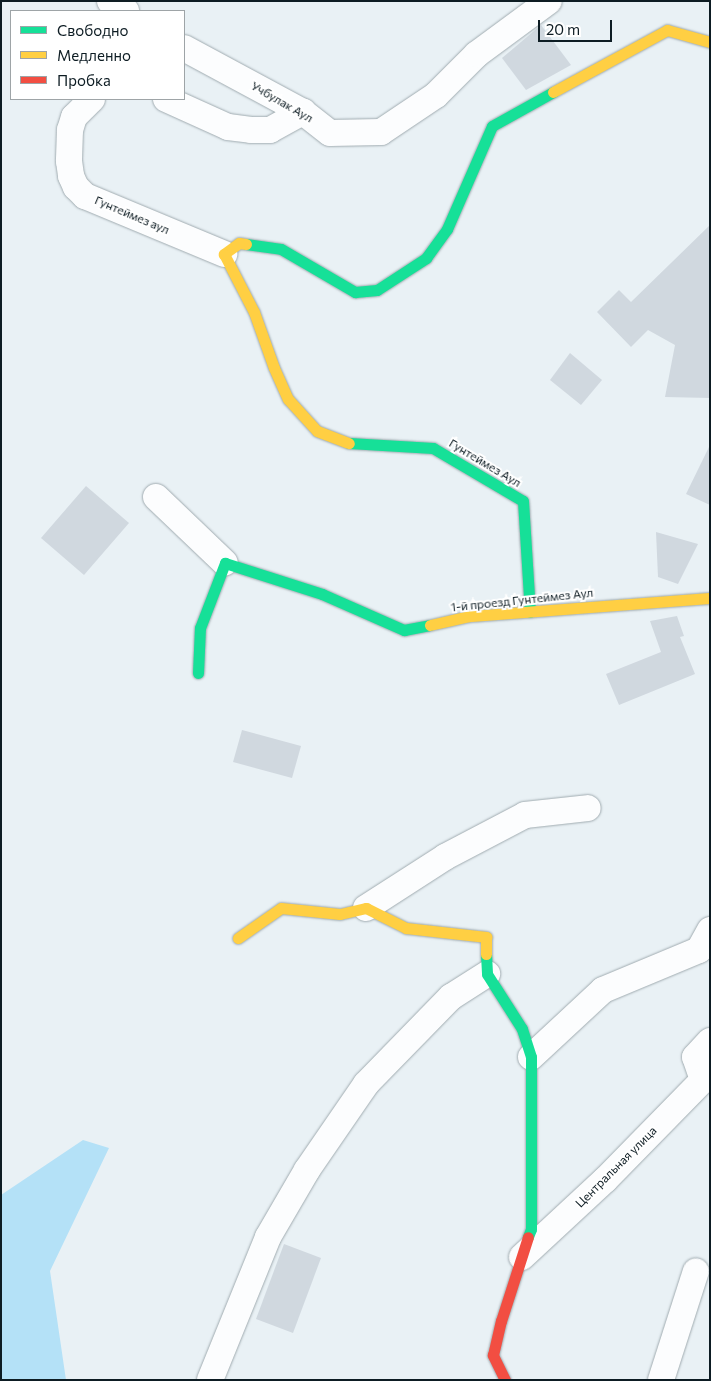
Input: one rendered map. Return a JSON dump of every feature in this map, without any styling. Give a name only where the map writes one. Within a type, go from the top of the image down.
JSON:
[{"type":"street","points":[[110,1],[124,10]]},
{"type":"street","name":"Учбулак Аул","points":[[185,49],[304,112],[330,133],[381,132],[436,95],[476,54],[549,1]]},
{"type":"street","points":[[224,254],[239,243],[281,249],[355,292],[377,290],[426,258],[442,236],[492,126],[668,30],[710,42]]},
{"type":"street","name":"Гунтеймез аул","points":[[91,100],[74,117],[70,130],[69,161],[71,176],[76,187],[84,196],[224,254]]},
{"type":"street","points":[[168,100],[228,128],[270,130],[304,112]]},
{"type":"street","name":"Гунтеймез Аул","points":[[224,254],[254,312],[288,400],[317,431],[353,445],[433,448],[523,502],[530,612]]},
{"type":"street","points":[[156,497],[225,563],[200,628],[198,674]]},
{"type":"street","name":"1-й проезд Гунтеймез Аул","points":[[225,563],[322,594],[404,630],[470,616],[710,598]]},
{"type":"street","points":[[238,938],[281,908],[340,914],[366,908],[446,857],[525,816],[588,808]]},
{"type":"street","points":[[366,908],[406,928],[486,937],[487,974],[522,1030],[531,1057],[531,1229],[501,1321],[493,1355],[505,1380]]},
{"type":"street","points":[[531,1057],[603,990],[699,950],[710,930]]},
{"type":"street","points":[[210,1380],[268,1237],[308,1170],[355,1100],[366,1084],[451,997],[487,974]]},
{"type":"street","points":[[706,1078],[695,1057],[710,1041]]},
{"type":"street","name":"Центральная улица","points":[[522,1257],[605,1180],[706,1078]]},
{"type":"street","points":[[661,1380],[696,1271]]},
{"type":"shaded area","points":[[83,1140],[109,1148],[50,1271],[66,1380],[1,1380],[1,1195]]},
{"type":"building","points":[[541,25],[571,65],[526,90],[502,58]]},
{"type":"building","points":[[710,225],[710,398],[665,397],[675,345],[648,330],[631,347],[597,312],[619,290],[631,302]]},
{"type":"building","points":[[570,353],[602,380],[581,405],[550,380]]},
{"type":"building","points":[[710,445],[710,505],[686,494]]},
{"type":"building","points":[[86,486],[129,523],[84,575],[41,538]]},
{"type":"building","points":[[656,532],[698,544],[678,584],[658,577]]},
{"type":"building","points":[[677,616],[684,636],[680,637],[695,674],[619,705],[606,674],[661,652],[650,621]]},
{"type":"building","points":[[242,730],[301,746],[292,778],[233,762]]},
{"type":"building","points":[[284,1244],[321,1258],[293,1333],[256,1319]]},
{"type":"traffic: fast","points":[[246,244],[281,249],[355,292],[377,290],[426,258],[447,229],[492,126],[553,92]]},
{"type":"traffic: fast","points":[[349,443],[433,448],[523,501],[530,612]]},
{"type":"traffic: fast","points":[[198,673],[200,628],[225,563],[322,594],[404,630],[430,625]]},
{"type":"traffic: fast","points":[[486,954],[487,974],[522,1029],[531,1057],[531,1229],[528,1237]]},
{"type":"traffic: slow","points":[[553,92],[667,30],[710,42]]},
{"type":"traffic: slow","points":[[246,244],[239,243],[224,254],[254,312],[274,368],[288,399],[317,431],[349,443]]},
{"type":"traffic: slow","points":[[430,625],[470,616],[710,598]]},
{"type":"traffic: slow","points":[[238,938],[281,908],[340,914],[366,908],[406,928],[486,937],[486,954]]},
{"type":"traffic: jam","points":[[505,1380],[493,1355],[501,1321],[528,1237]]}]
